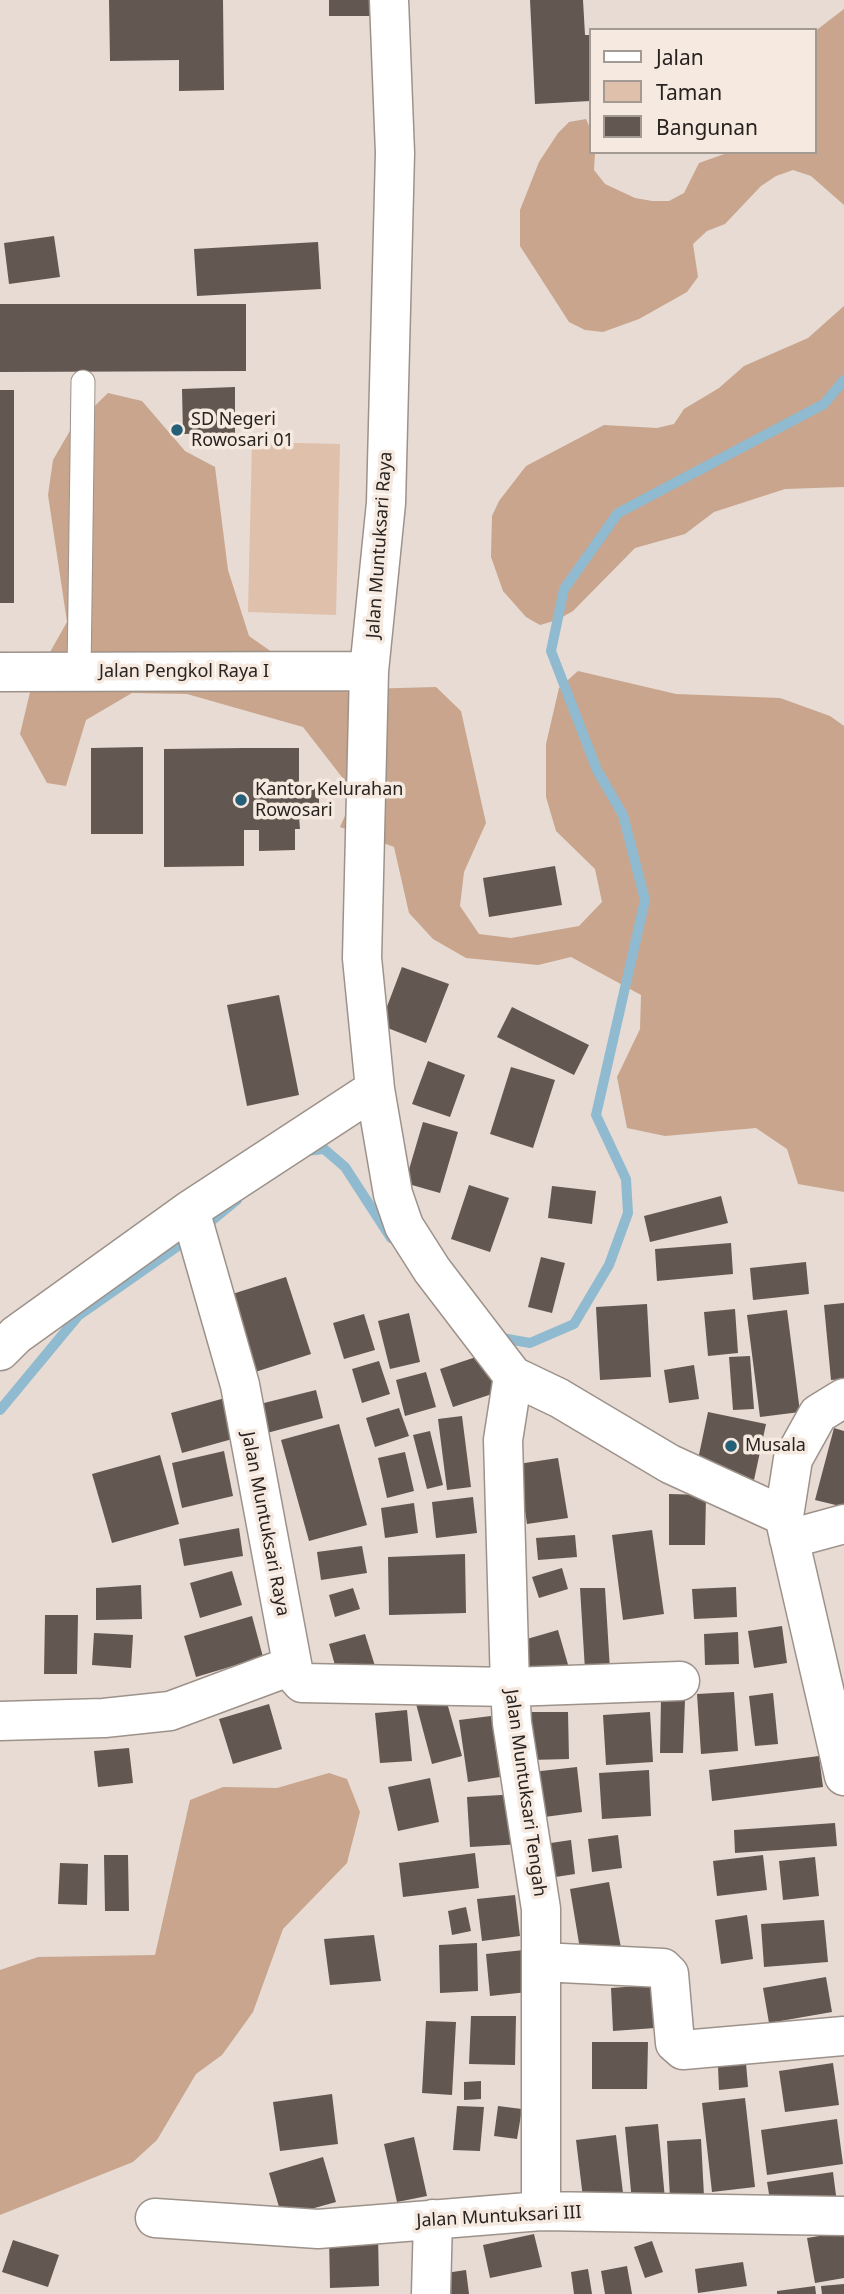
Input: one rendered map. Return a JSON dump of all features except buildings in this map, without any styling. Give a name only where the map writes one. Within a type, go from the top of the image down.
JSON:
[{"type":"street","name":"Jalan Muntuksari Raya","points":[[389,0],[395,153],[386,503],[369,671],[362,958],[375,1089],[393,1194],[404,1226],[432,1270],[513,1376],[559,1398],[670,1464],[787,1527]]},
{"type":"street","name":"Jalan Pengkol Raya I","points":[[0,672],[369,671]]},
{"type":"street","points":[[0,1351],[16,1335],[192,1217],[375,1089]]},
{"type":"street","name":"Jalan Muntuksari Raya","points":[[192,1217],[240,1385],[291,1666]]},
{"type":"street","name":"Jalan Muntuksari Tengah","points":[[513,1376],[503,1440],[510,1687],[512,1723],[541,1909],[541,2211]]},
{"type":"street","points":[[844,1398],[818,1414],[793,1459],[787,1527],[844,1776]]},
{"type":"street","points":[[787,1527],[844,1524]]},
{"type":"street","points":[[0,1721],[104,1718],[170,1711],[291,1666],[302,1684],[510,1687],[680,1681]]},
{"type":"street","points":[[541,1962],[663,1968],[669,1975],[675,2043],[683,2050],[844,2036]]},
{"type":"street","name":"Jalan Muntuksari III","points":[[155,2218],[318,2228],[541,2211],[844,2216]]},
{"type":"street","points":[[431,2294],[433,2219]]},
{"type":"lane","points":[[79,673],[83,382]]},
{"type":"green space","points":[[252,442],[340,444],[336,615],[248,612]]},
{"type":"shaded area","points":[[844,9],[844,205],[811,176],[793,170],[776,176],[761,186],[725,224],[707,231],[693,244],[698,277],[687,292],[639,319],[603,332],[585,330],[569,322],[520,246],[520,210],[539,162],[558,133],[569,122],[586,119],[588,154],[595,154],[594,170],[605,184],[635,198],[652,201],[669,201],[684,193],[699,163],[724,154],[816,154],[816,30]]},
{"type":"shaded area","points":[[844,306],[844,487],[785,489],[714,512],[685,534],[635,548],[573,611],[557,620],[540,625],[526,617],[503,591],[491,557],[492,516],[499,501],[526,466],[604,425],[657,428],[674,424],[684,409],[719,388],[744,366],[808,338]]},
{"type":"shaded area","points":[[108,393],[142,401],[185,451],[215,467],[228,570],[249,636],[326,690],[436,687],[461,711],[486,823],[464,872],[460,906],[479,934],[511,938],[579,926],[602,902],[595,869],[556,831],[546,797],[546,744],[559,688],[578,671],[676,694],[780,698],[830,716],[844,726],[844,1192],[798,1184],[787,1149],[756,1128],[665,1136],[627,1128],[617,1077],[640,1029],[641,995],[571,957],[538,965],[466,958],[433,939],[409,913],[394,847],[340,827],[348,809],[345,781],[303,727],[187,694],[132,693],[86,720],[66,786],[47,783],[20,734],[32,684],[67,622],[48,495],[53,460],[71,429]]},
{"type":"shaded area","points":[[329,1773],[347,1779],[360,1812],[347,1863],[283,1929],[253,2012],[222,2055],[196,2074],[157,2140],[133,2162],[0,2215],[0,1970],[38,1957],[155,1955],[190,1800],[223,1787],[277,1788]]},
{"type":"waterway","points":[[496,1337],[530,1343],[574,1324],[609,1265],[628,1213],[626,1179],[596,1115],[645,900],[623,815],[597,770],[551,651],[564,589],[618,513],[824,404],[844,380]]},
{"type":"waterway","points":[[306,1151],[324,1149],[345,1167],[391,1238]]},
{"type":"waterway","points":[[204,1227],[237,1200]]},
{"type":"waterway","points":[[0,1410],[78,1316],[191,1237]]},
{"type":"place","name":"SD Negeri Rowosari 01","points":[[177,430]]},
{"type":"place","name":"Kantor Kelurahan Rowosari","points":[[241,800]]},
{"type":"place","name":"Musala","points":[[731,1446]]}]
